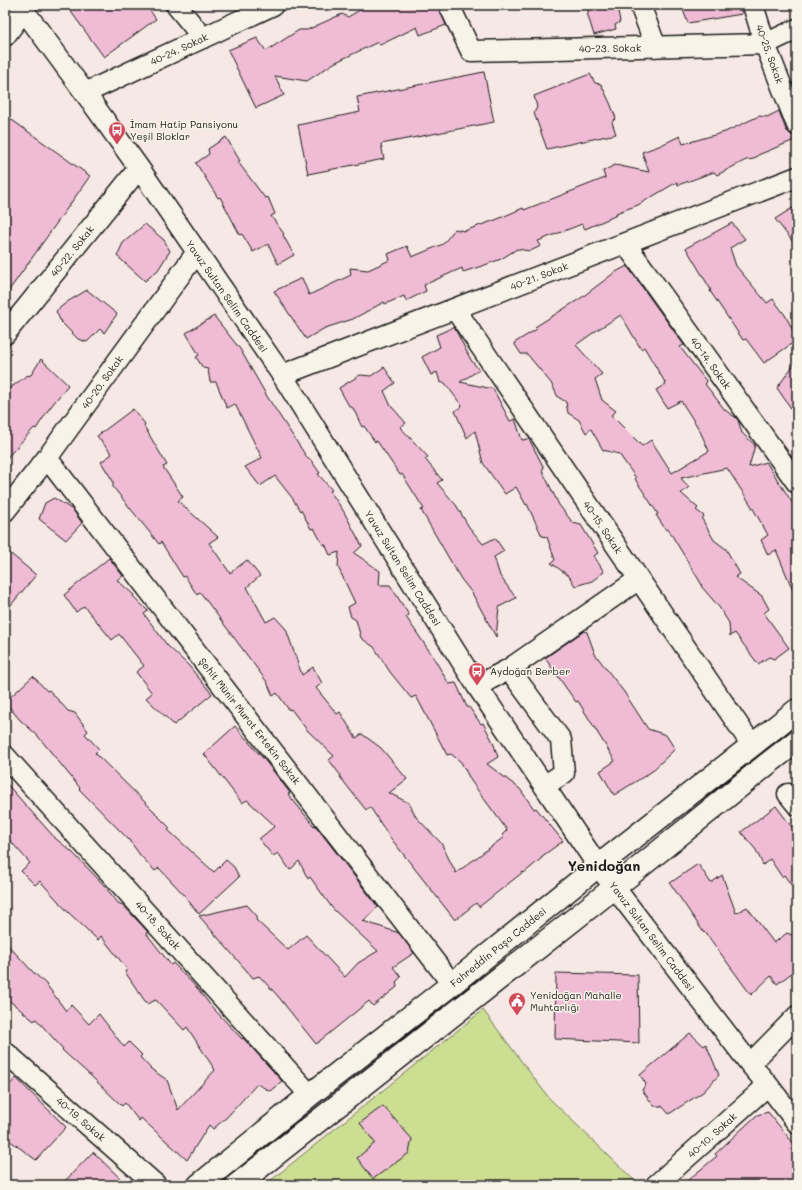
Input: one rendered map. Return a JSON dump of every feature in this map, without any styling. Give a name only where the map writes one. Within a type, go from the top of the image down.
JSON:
[{"type":"main road","name":"Fahreddin Paşa Caddesi","points":[[199,1185],[598,866],[797,710]]},
{"type":"main road","points":[[238,1185],[797,741]]},
{"type":"street","points":[[176,5],[203,38]]},
{"type":"street","name":"40-24. Sokak","points":[[85,93],[274,5]]},
{"type":"street","name":"40-23. Sokak","points":[[449,5],[471,50],[765,44],[797,29]]},
{"type":"street","points":[[640,5],[656,47]]},
{"type":"street","name":"40-25. Sokak","points":[[753,5],[765,44],[797,125]]},
{"type":"street","points":[[5,36],[22,8]]},
{"type":"street","name":"Yavuz Sultan Selim Caddesi","points":[[22,8],[139,168],[282,375],[478,686],[598,866],[797,1123]]},
{"type":"street","name":"40-22. Sokak","points":[[5,334],[139,168]]},
{"type":"street","name":"40-21. Sokak","points":[[282,375],[797,177]]},
{"type":"street","name":"40-14. Sokak","points":[[625,243],[797,483]]},
{"type":"street","name":"40-20. Sokak","points":[[7,503],[48,458],[197,252]]},
{"type":"street","name":"40-15. Sokak","points":[[455,309],[752,745]]},
{"type":"street","name":"Şehit Münir Murat Ertekin Sokak","points":[[48,458],[452,984]]},
{"type":"street","points":[[478,686],[509,669],[639,579]]},
{"type":"street","points":[[509,669],[562,740],[564,773],[544,786]]},
{"type":"street","name":"40-18. Sokak","points":[[5,756],[310,1095]]},
{"type":"street","points":[[750,1064],[797,1016]]},
{"type":"street","name":"40-19. Sokak","points":[[5,1052],[156,1185]]},
{"type":"street","name":"40-10. Sokak","points":[[656,1185],[768,1085]]},
{"type":"green space","points":[[483,1010],[549,1098],[639,1185],[265,1185]]},
{"type":"building","points":[[66,5],[146,5],[156,19],[104,57]]},
{"type":"building","points":[[368,5],[438,5],[446,25],[420,35],[417,27],[380,45],[378,42],[334,63],[307,81],[275,76],[284,95],[256,108],[228,50],[257,38],[266,51],[299,30],[307,30],[342,14],[348,17]]},
{"type":"building","points":[[586,5],[617,5],[620,22],[615,25],[616,29],[594,35]]},
{"type":"building","points":[[681,5],[741,5],[742,14],[688,23]]},
{"type":"building","points":[[484,72],[494,122],[381,144],[384,159],[308,174],[298,125],[360,112],[357,97]]},
{"type":"building","points":[[590,74],[595,83],[601,84],[610,103],[616,118],[612,122],[616,134],[547,149],[534,113],[537,107],[534,96]]},
{"type":"building","points":[[779,111],[786,130],[790,134],[797,136],[797,139],[758,155],[754,159],[746,160],[717,175],[714,172],[678,185],[677,182],[638,205],[616,213],[617,215],[585,229],[582,224],[538,241],[541,246],[530,251],[517,249],[501,259],[485,265],[463,272],[462,268],[424,285],[426,291],[406,301],[404,296],[385,304],[384,302],[353,319],[325,328],[306,339],[274,291],[302,278],[309,295],[351,275],[350,268],[368,270],[390,260],[388,254],[407,246],[412,257],[443,244],[455,229],[464,231],[523,208],[524,210],[605,178],[603,171],[615,165],[649,172],[642,152],[680,136],[683,144],[725,132],[759,116],[767,117]]},
{"type":"building","points":[[5,115],[90,176],[5,296]]},
{"type":"building","points":[[226,137],[240,161],[238,162],[265,198],[268,197],[275,214],[271,216],[284,234],[283,235],[294,255],[278,264],[268,244],[253,252],[242,234],[240,235],[220,197],[218,198],[196,163],[209,154],[208,149]]},
{"type":"building","points":[[797,205],[797,247],[775,219]]},
{"type":"building","points":[[732,223],[745,239],[730,248],[736,266],[767,303],[773,299],[785,315],[797,338],[797,340],[764,363],[746,339],[743,340],[710,291],[711,290],[686,248]]},
{"type":"building","points":[[145,224],[164,240],[170,251],[158,270],[145,281],[117,256],[123,243]]},
{"type":"building","points":[[627,266],[684,345],[680,347],[707,382],[705,384],[725,410],[738,420],[742,433],[755,445],[749,467],[766,462],[797,510],[797,600],[776,550],[768,555],[761,540],[768,535],[727,468],[681,478],[689,488],[681,493],[698,508],[696,510],[704,516],[702,519],[714,540],[726,549],[740,574],[735,577],[762,596],[769,609],[764,613],[789,648],[774,659],[769,657],[758,664],[735,633],[730,636],[729,623],[719,607],[701,586],[702,585],[668,529],[666,530],[656,515],[658,514],[619,454],[603,450],[591,429],[586,433],[579,420],[568,413],[566,402],[558,397],[551,383],[527,354],[521,354],[514,343],[537,329],[535,327],[581,298],[614,273]],"holes":[[[621,315],[641,349],[644,347],[666,384],[656,390],[667,408],[681,401],[699,429],[709,451],[672,473],[651,440],[642,446],[611,415],[616,411],[602,400],[595,379],[602,374],[576,345]]]},
{"type":"building","points":[[87,290],[117,314],[104,333],[100,329],[87,342],[78,339],[61,322],[56,311],[67,302]]},
{"type":"building","points":[[214,316],[240,349],[268,398],[308,459],[310,459],[320,473],[318,474],[332,490],[330,491],[344,512],[362,546],[354,553],[380,571],[379,585],[390,585],[409,615],[406,617],[432,655],[449,684],[456,683],[467,707],[469,707],[481,724],[483,723],[493,742],[498,757],[487,764],[520,789],[534,809],[536,808],[563,841],[479,907],[476,903],[455,920],[389,836],[370,807],[366,810],[340,777],[341,776],[329,760],[334,756],[307,730],[291,709],[289,710],[277,693],[273,696],[267,682],[200,592],[197,595],[185,576],[183,577],[161,542],[159,544],[113,487],[113,481],[101,462],[112,454],[97,436],[133,409],[145,424],[144,426],[167,465],[163,467],[183,497],[178,501],[218,537],[209,543],[230,573],[247,560],[260,576],[247,587],[266,622],[275,617],[286,629],[302,675],[313,667],[322,683],[316,688],[337,714],[340,712],[356,738],[362,734],[381,748],[407,779],[389,793],[409,803],[416,817],[441,843],[456,873],[504,837],[502,835],[507,830],[471,781],[461,762],[451,754],[447,755],[416,696],[411,698],[390,672],[374,647],[361,638],[356,620],[351,617],[348,607],[355,603],[338,567],[339,552],[330,555],[325,544],[323,545],[314,528],[311,529],[301,510],[300,511],[293,499],[275,476],[260,486],[245,467],[262,458],[235,404],[227,408],[216,382],[210,382],[208,369],[203,368],[196,357],[199,355],[186,333]]},
{"type":"building","points":[[454,327],[471,360],[479,370],[460,382],[493,389],[510,421],[515,419],[522,440],[529,439],[544,468],[542,470],[559,505],[573,523],[581,525],[598,553],[594,556],[604,572],[592,581],[575,586],[569,576],[551,563],[555,560],[547,537],[542,536],[527,504],[526,505],[516,487],[505,494],[483,463],[475,431],[467,438],[455,411],[462,406],[445,383],[440,382],[437,372],[431,375],[422,357],[440,347],[436,335]]},
{"type":"building","points":[[41,359],[68,385],[49,409],[36,429],[34,428],[5,460],[5,392],[26,376],[31,375]]},
{"type":"building","points":[[797,360],[797,417],[777,388]]},
{"type":"building","points":[[384,367],[395,383],[384,391],[391,406],[406,423],[400,427],[428,457],[425,459],[442,480],[437,483],[456,505],[469,527],[483,544],[495,538],[504,551],[494,557],[500,576],[516,598],[499,607],[496,637],[472,593],[461,579],[421,510],[424,509],[402,474],[400,475],[377,441],[375,442],[364,426],[362,427],[353,408],[349,406],[339,388],[360,375],[371,376]]},
{"type":"building","points":[[54,498],[73,510],[82,523],[66,540],[39,519],[45,503]]},
{"type":"building","points":[[5,549],[36,575],[5,612]]},
{"type":"building","points":[[109,558],[123,576],[117,580],[134,595],[133,596],[148,611],[144,614],[167,645],[189,666],[212,694],[174,725],[146,698],[152,693],[136,672],[144,666],[119,634],[112,640],[84,606],[76,612],[64,595]]},
{"type":"building","points":[[584,631],[587,632],[595,654],[624,692],[648,729],[666,735],[675,749],[651,772],[614,795],[600,771],[615,761],[578,701],[576,702],[545,658]]},
{"type":"building","points":[[33,676],[47,691],[49,690],[68,711],[75,713],[88,731],[85,734],[99,749],[95,753],[156,813],[170,828],[168,830],[214,872],[226,860],[234,867],[239,877],[199,914],[186,897],[159,868],[155,871],[140,855],[130,841],[79,789],[80,788],[37,735],[20,720],[5,702]]},
{"type":"building","points":[[235,726],[267,763],[290,793],[288,794],[314,826],[315,825],[378,907],[363,921],[399,933],[414,953],[393,967],[401,977],[396,982],[397,987],[373,1006],[369,1001],[316,1044],[277,995],[259,976],[253,978],[199,916],[247,905],[257,916],[256,920],[288,950],[306,935],[345,977],[358,963],[378,951],[333,909],[310,877],[308,879],[299,861],[290,870],[278,853],[273,856],[259,839],[275,826],[247,800],[242,803],[204,754]]},
{"type":"building","points":[[5,782],[55,838],[72,852],[103,884],[118,903],[123,905],[148,932],[146,933],[171,965],[173,963],[198,989],[211,1006],[242,1039],[243,1038],[282,1081],[270,1091],[257,1084],[227,1117],[213,1129],[209,1125],[187,1160],[141,1118],[139,1121],[125,1103],[122,1106],[62,1050],[63,1049],[36,1019],[34,1021],[5,997],[5,942],[46,984],[66,1011],[71,1005],[89,1024],[99,1014],[124,1047],[129,1042],[142,1055],[140,1057],[151,1069],[167,1080],[178,1110],[215,1070],[187,1027],[184,1030],[156,1000],[147,1004],[125,972],[127,969],[101,936],[98,940],[68,912],[40,881],[35,885],[21,871],[30,863],[5,835]]},
{"type":"building","points":[[776,806],[797,834],[797,893],[784,875],[782,877],[770,859],[763,865],[756,850],[741,832]]},
{"type":"building","points":[[698,864],[711,883],[722,875],[736,913],[747,907],[774,943],[787,933],[797,937],[797,969],[777,984],[771,976],[751,995],[705,932],[704,933],[670,883]]},
{"type":"building","points":[[556,973],[638,975],[639,1043],[555,1039]]},
{"type":"building","points":[[690,1033],[704,1046],[706,1044],[719,1075],[703,1092],[669,1114],[662,1106],[654,1106],[642,1090],[646,1084],[640,1075]]},
{"type":"building","points":[[16,1078],[66,1127],[36,1160],[5,1137],[5,1090]]},
{"type":"building","points":[[383,1106],[412,1139],[409,1153],[373,1179],[357,1158],[375,1143],[360,1123]]},
{"type":"building","points":[[768,1112],[797,1148],[797,1185],[682,1185],[717,1156],[715,1154],[757,1115]]},
{"type":"building","points":[[93,1152],[127,1185],[61,1185]]},
{"type":"place","name":"İmam Hatip Pansiyonu Yeşil Bloklar","points":[[117,145]]},
{"type":"place","name":"Aydoğan Berber","points":[[477,686]]},
{"type":"place","name":"Yenidoğan Mahalle Muhtarlığı","points":[[517,1016]]},
{"type":"district","name":"Yenidoğan","points":[[604,865]]}]
